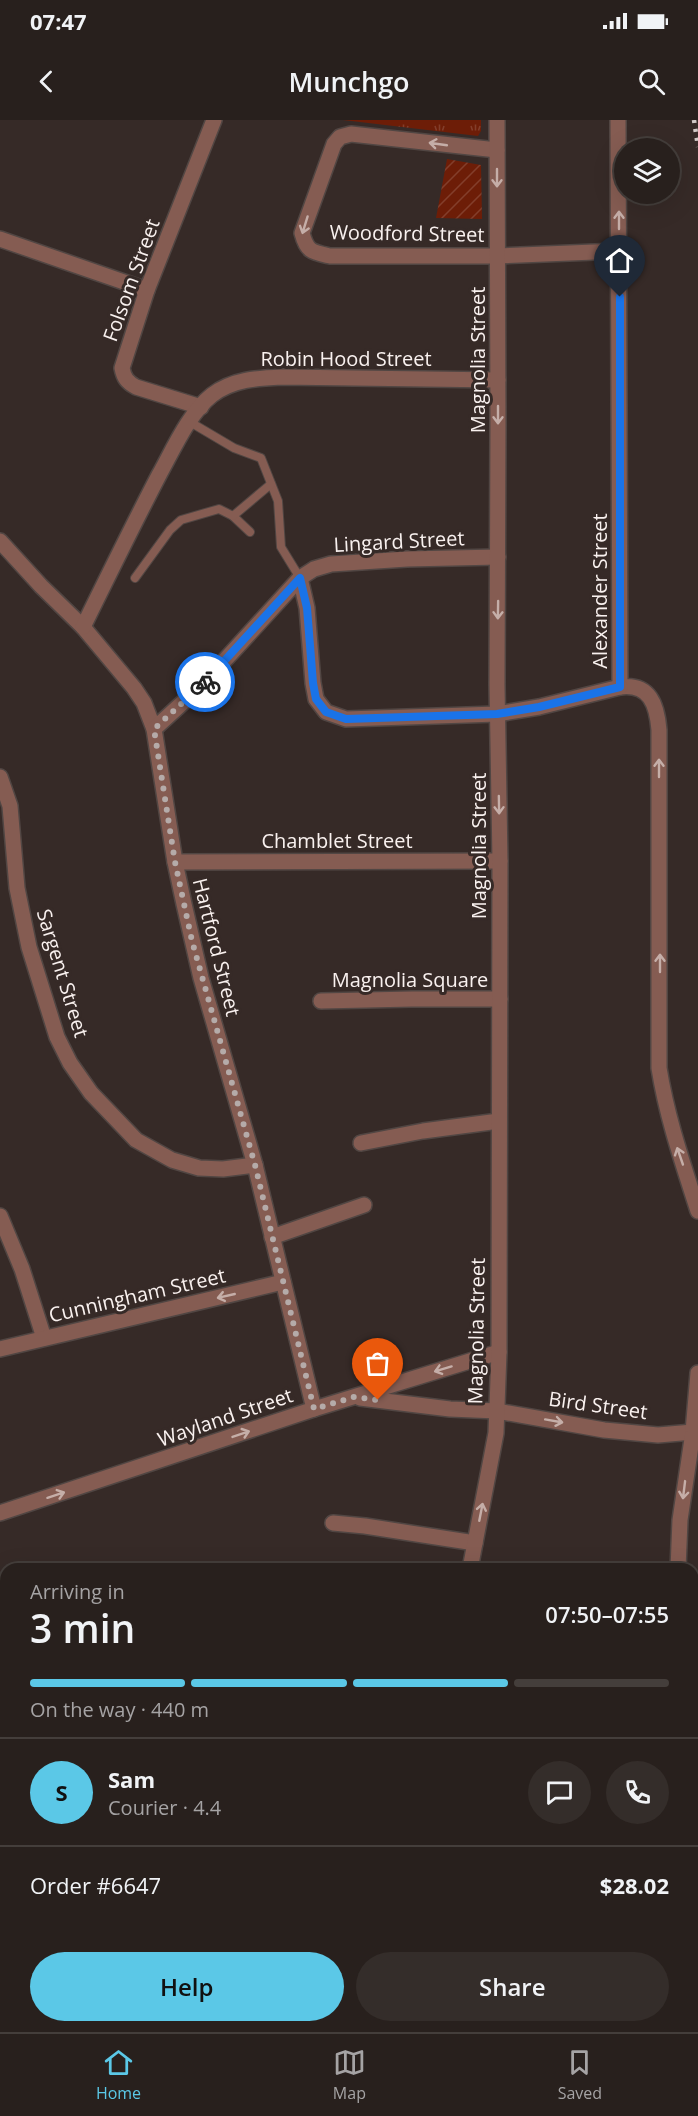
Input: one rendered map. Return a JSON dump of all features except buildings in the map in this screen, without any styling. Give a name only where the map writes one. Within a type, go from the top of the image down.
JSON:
[{"type":"street","name":"Folsom Street","points":[[201,407],[136,387],[129,383],[122,368],[147,290],[213,120]]},
{"type":"street","name":"Magnolia Street","points":[[471,1563],[495,1432],[499,1352],[497,120]]},
{"type":"street","name":"Alexander Street","points":[[618,120],[620,687],[630,685],[640,689],[651,697],[657,711],[659,730],[659,1068],[674,1136],[698,1211]]},
{"type":"street","name":"Woodford Street","points":[[497,150],[351,134],[340,137],[334,144],[302,233],[305,244],[312,252],[330,255],[497,256]]},
{"type":"street","points":[[0,239],[147,290]]},
{"type":"street","points":[[497,256],[620,251]]},
{"type":"street","name":"Robin Hood Street","points":[[83,627],[177,441],[212,395],[226,387],[251,379],[282,377],[498,380]]},
{"type":"street","name":"Hartford Street","points":[[0,541],[83,627],[134,687],[144,703],[154,729],[175,862],[201,978],[255,1165],[314,1409]]},
{"type":"street","name":"Lingard Street","points":[[154,729],[203,684],[300,578],[314,570],[332,564],[407,559],[498,557]]},
{"type":"street","points":[[300,578],[308,618],[316,699],[326,712],[346,719],[497,714],[539,707],[620,687]]},
{"type":"street","name":"Sargent Street","points":[[0,777],[9,806],[17,888],[29,947],[57,1037],[70,1063],[91,1093],[136,1140],[172,1160],[199,1168],[223,1169],[255,1165]]},
{"type":"street","name":"Chamblet Street","points":[[175,862],[500,861]]},
{"type":"street","name":"Magnolia Square","points":[[321,1001],[500,999]]},
{"type":"street","points":[[360,1143],[499,1120]]},
{"type":"street","points":[[272,1237],[364,1205]]},
{"type":"street","points":[[0,1216],[22,1269],[44,1338]]},
{"type":"street","name":"Cunningham Street","points":[[0,1349],[283,1282]]},
{"type":"street","name":"Wayland Street","points":[[0,1513],[314,1409],[499,1352]]},
{"type":"street","points":[[678,1563],[680,1520],[693,1432],[698,1373]]},
{"type":"street","name":"Bird Street","points":[[354,1397],[450,1409],[497,1411],[604,1430],[658,1435],[693,1432]]},
{"type":"street","points":[[333,1523],[475,1543]]},
{"type":"lane","points":[[190,422],[234,448],[261,458],[278,501],[280,548],[300,578]]},
{"type":"lane","points":[[233,516],[271,484]]},
{"type":"lane","points":[[135,578],[170,530],[181,520],[219,509],[233,516],[250,532]]},
{"type":"green space","points":[[343,120],[481,120],[481,131],[478,136]]},
{"type":"green space","points":[[447,159],[481,165],[482,219],[436,218]]},
{"type":"railway","points":[[694,120],[698,147]]},
{"type":"way so far","points":[[205,682],[154,729],[175,862],[201,978],[255,1165],[314,1409],[354,1397],[378,1400]]},
{"type":"route","points":[[205,682],[300,578],[309,623],[316,699],[326,712],[346,719],[497,714],[539,707],[600,690],[620,687],[620,297]]}]
